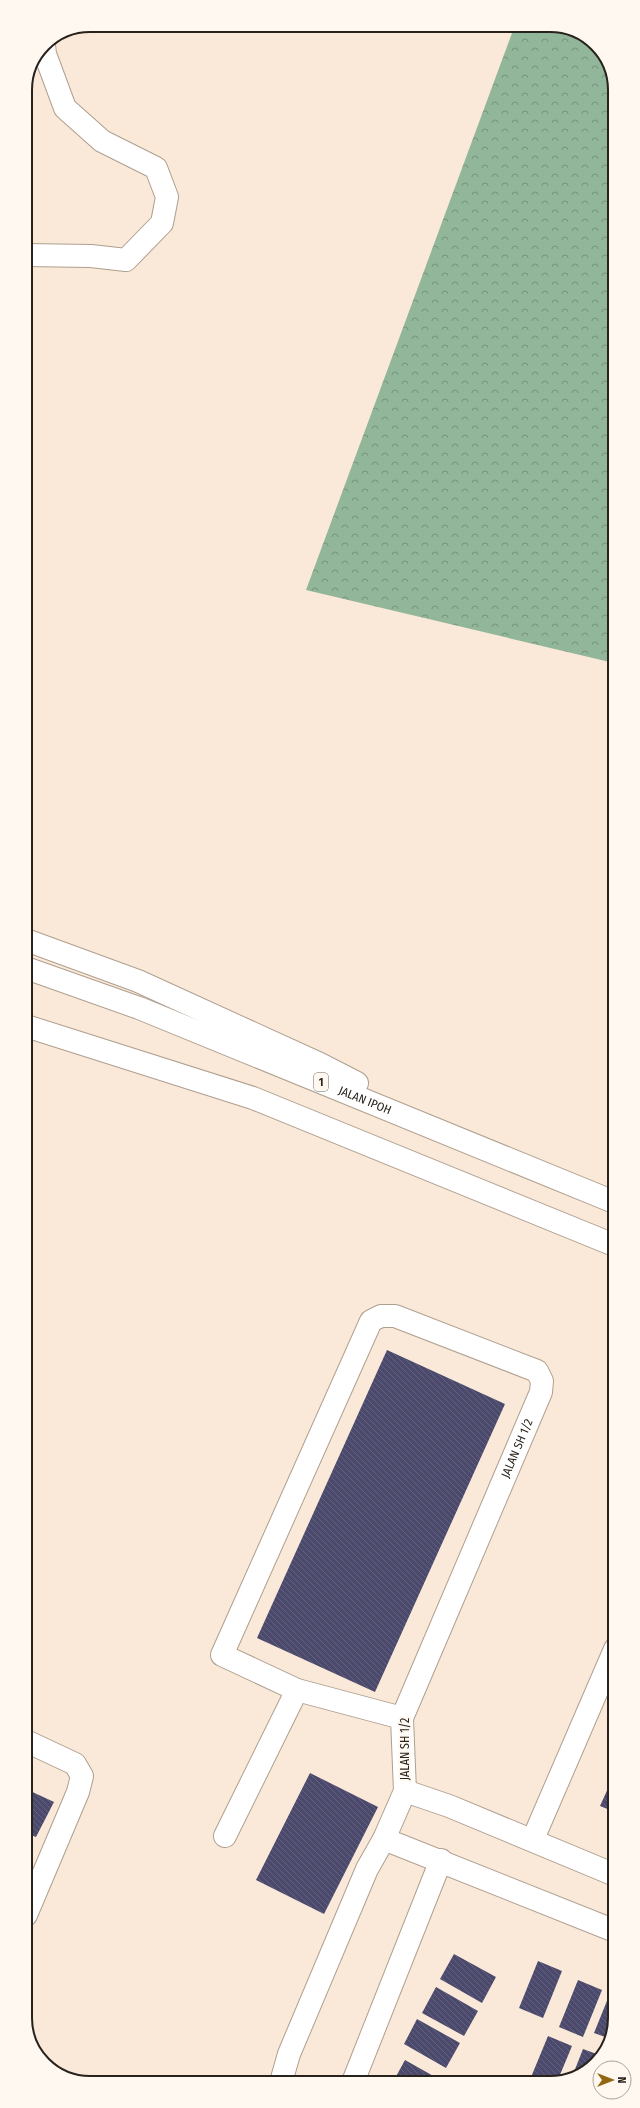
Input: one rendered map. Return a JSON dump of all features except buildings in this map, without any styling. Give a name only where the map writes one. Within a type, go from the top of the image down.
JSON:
[{"type":"main road","points":[[32,255],[91,256],[126,260],[162,223],[167,197],[156,168],[102,141],[65,108],[45,54]]},
{"type":"main road","points":[[32,942],[152,988],[320,1064],[480,1147]]},
{"type":"main road","name":"JALAN IPOH","points":[[32,970],[139,1008],[608,1200]]},
{"type":"main road","points":[[32,1028],[252,1098],[608,1243]]},
{"type":"main road","name":"JALAN SH 1/2","points":[[284,2076],[289,2054],[367,1869],[384,1839],[405,1790],[402,1718],[541,1392],[542,1380],[537,1371],[394,1316],[381,1316],[371,1321],[222,1655],[297,1690]]},
{"type":"main road","points":[[533,1839],[608,1665]]},
{"type":"main road","points":[[225,1836],[297,1690],[402,1718]]},
{"type":"main road","points":[[32,1744],[75,1764],[82,1776],[78,1792],[32,1901]]},
{"type":"main road","points":[[405,1790],[533,1839],[608,1872]]},
{"type":"main road","points":[[384,1839],[426,1856],[441,1860],[608,1928]]},
{"type":"main road","points":[[355,2076],[441,1860]]},
{"type":"green space","points":[[512,32],[554,32],[572,36],[588,46],[600,61],[607,78],[608,90],[608,662],[306,590]]}]
